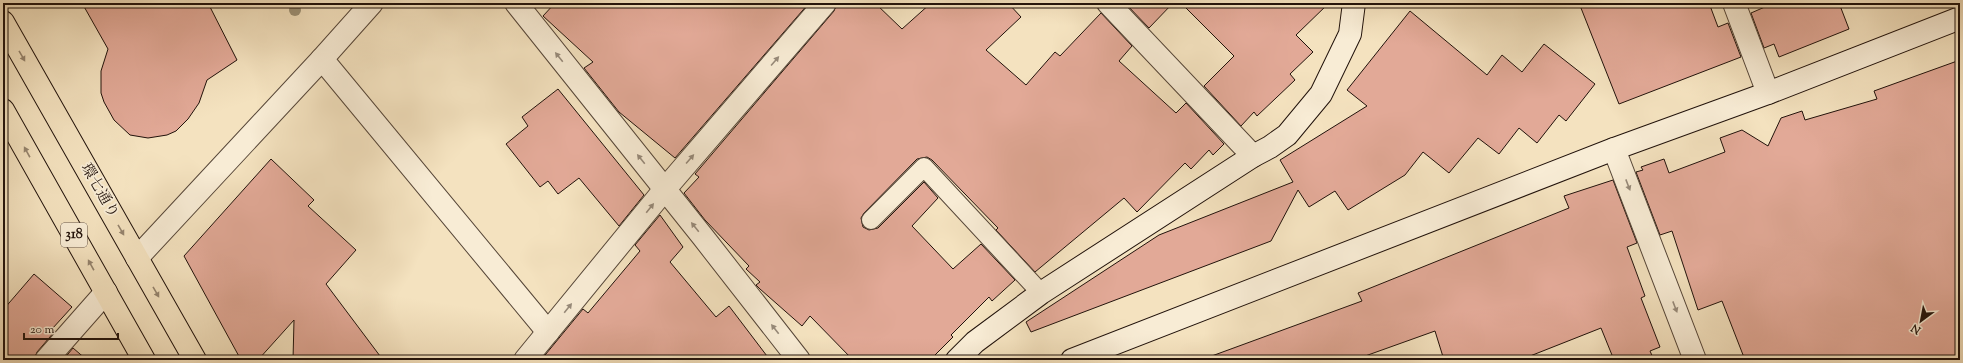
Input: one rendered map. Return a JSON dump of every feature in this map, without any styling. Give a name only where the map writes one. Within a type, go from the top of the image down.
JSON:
[{"type":"main road","name":"環七通り","points":[[3,22],[195,360]]},
{"type":"main road","name":"318","points":[[3,110],[144,360]]},
{"type":"street","points":[[137,258],[372,3]]},
{"type":"street","points":[[516,3],[665,189],[799,360]]},
{"type":"street","points":[[525,360],[665,189],[825,3]]},
{"type":"street","points":[[1108,3],[1253,156]]},
{"type":"street","points":[[957,360],[975,342],[1041,293],[1287,135],[1321,94],[1350,34],[1354,3]]},
{"type":"street","points":[[1734,3],[1768,93]]},
{"type":"street","points":[[1072,360],[1614,149],[1768,93],[1960,18]]},
{"type":"street","points":[[322,59],[548,332]]},
{"type":"street","points":[[1614,149],[1696,360]]},
{"type":"street","points":[[46,360],[106,292]]},
{"type":"lane","points":[[871,220],[924,167],[1041,293]]},
{"type":"building","points":[[82,3],[208,3],[237,60],[207,80],[199,103],[188,119],[176,131],[167,135],[148,138],[130,135],[114,120],[104,102],[101,93],[101,71],[108,49]]},
{"type":"building","points":[[555,3],[809,3],[675,158],[619,112],[584,68],[593,62],[543,16]]},
{"type":"building","points":[[837,3],[875,3],[902,29],[931,3],[1008,3],[1021,17],[986,50],[1026,85],[1055,52],[1060,56],[1101,13],[1132,46],[1119,61],[1176,113],[1186,103],[1224,144],[1213,155],[1209,150],[1191,169],[1185,163],[1137,212],[1124,198],[1035,272],[996,230],[998,228],[932,160],[927,157],[917,159],[864,213],[861,218],[863,227],[869,230],[878,228],[924,182],[938,198],[912,226],[953,269],[981,244],[1015,280],[992,301],[989,297],[951,335],[953,337],[930,360],[853,360],[810,316],[802,326],[760,289],[756,285],[760,282],[746,269],[749,266],[705,220],[684,193],[699,177],[695,174],[834,11]]},
{"type":"building","points":[[1125,3],[1173,3],[1149,28]]},
{"type":"building","points":[[1181,3],[1329,3],[1296,35],[1313,52],[1290,74],[1295,80],[1257,116],[1254,112],[1241,126],[1204,86],[1234,56]]},
{"type":"building","points":[[1579,3],[1709,3],[1718,27],[1728,23],[1741,57],[1619,104]]},
{"type":"building","points":[[1774,3],[1839,3],[1849,29],[1779,57],[1774,44],[1764,48],[1751,13]]},
{"type":"building","points":[[1410,11],[1487,75],[1502,55],[1522,72],[1544,44],[1595,84],[1566,121],[1559,115],[1537,143],[1519,128],[1499,154],[1478,138],[1449,173],[1423,152],[1405,175],[1348,210],[1335,191],[1309,207],[1298,190],[1271,241],[1031,332],[1026,322],[1159,235],[1293,182],[1280,160],[1367,106],[1347,90]]},
{"type":"building","points":[[1960,60],[1960,360],[1745,360],[1722,301],[1698,310],[1672,231],[1660,235],[1636,172],[1643,170],[1641,167],[1664,159],[1669,173],[1725,152],[1720,138],[1742,130],[1768,146],[1781,118],[1802,111],[1805,120],[1877,99],[1874,91]]},
{"type":"building","points":[[558,89],[644,195],[619,226],[579,178],[558,194],[548,181],[540,187],[506,144],[528,126],[522,117]]},
{"type":"building","points":[[271,159],[314,200],[308,206],[356,250],[326,284],[383,360],[293,360],[294,320],[258,360],[241,360],[184,256]]},
{"type":"building","points":[[1613,180],[1637,243],[1627,247],[1645,296],[1641,298],[1660,347],[1650,351],[1654,360],[1614,360],[1601,328],[1520,360],[1444,360],[1435,331],[1354,360],[1209,360],[1209,357],[1362,301],[1358,293],[1569,208],[1564,196]]},
{"type":"building","points":[[660,215],[683,247],[670,262],[716,317],[729,306],[770,360],[541,360],[583,309],[588,313],[640,251],[635,245]]},
{"type":"building","points":[[34,274],[72,307],[52,329],[55,331],[37,352],[34,360],[3,360],[3,310]]},
{"type":"building","points":[[73,348],[87,360],[63,360]]}]
